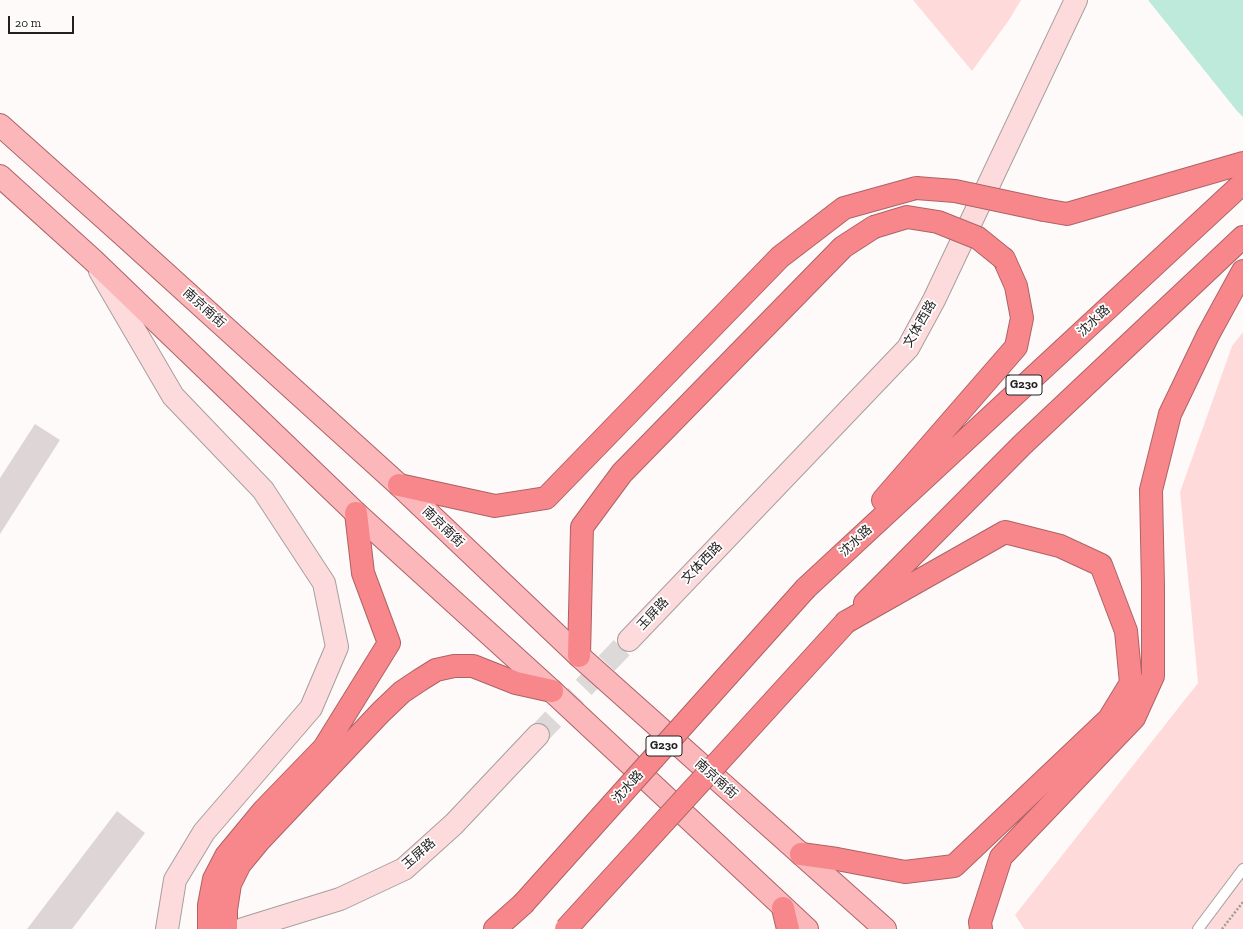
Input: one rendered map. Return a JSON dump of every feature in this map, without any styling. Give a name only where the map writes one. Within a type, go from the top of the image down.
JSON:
[{"type":"highway","points":[[399,485],[495,506],[546,498],[780,257],[844,208],[916,188],[955,191],[1067,214],[1243,163]]},
{"type":"highway","name":"沈水路","points":[[500,929],[806,588],[1243,183]]},
{"type":"highway","points":[[579,656],[582,527],[627,467],[843,247],[874,227],[907,217],[938,222],[978,238],[1004,259],[1016,286],[1022,318],[1016,347],[806,588]]},
{"type":"highway","points":[[566,929],[846,622],[1022,445],[1243,237]]},
{"type":"highway","points":[[981,929],[980,922],[1001,857],[1134,718],[1153,676],[1154,586],[1151,490],[1170,414],[1208,335],[1243,271]]},
{"type":"highway","points":[[226,929],[226,910],[222,882],[226,856],[264,810],[324,748],[389,643],[363,573],[356,513]]},
{"type":"highway","points":[[801,854],[837,859],[905,872],[954,866],[1109,720],[1131,684],[1126,631],[1102,565],[1060,546],[1006,532],[846,622]]},
{"type":"highway","points":[[209,929],[208,905],[222,882],[381,712],[402,692],[436,670],[454,666],[473,666],[516,683],[552,691]]},
{"type":"highway","points":[[495,929],[523,904]]},
{"type":"highway","points":[[783,908],[788,929]]},
{"type":"main road","name":"南京南街","points":[[0,125],[399,485],[579,656],[885,929]]},
{"type":"main road","points":[[0,176],[93,260],[356,513],[552,691],[807,929]]},
{"type":"street","name":"文体西路","points":[[678,589],[908,348],[934,300],[1076,0]]},
{"type":"street","points":[[93,260],[173,396],[263,490],[324,583],[337,647],[311,708],[204,832],[175,880],[167,929]]},
{"type":"street","name":"玉屏路","points":[[629,640],[678,589]]},
{"type":"street","name":"玉屏路","points":[[243,929],[340,899],[404,869],[454,824],[538,735]]},
{"type":"lane","points":[[1198,929],[1243,869]]},
{"type":"path","points":[[1222,929],[1243,902]]},
{"type":"shaded area","points":[[913,0],[1021,0],[1009,20],[972,71]]},
{"type":"shaded area","points":[[1148,0],[1243,0],[1243,117],[1237,111]]},
{"type":"shaded area","points":[[1243,332],[1243,929],[1024,929],[1015,915],[1198,683],[1180,492],[1232,346]]},
{"type":"building","points":[[35,424],[60,440],[0,534],[0,478]]},
{"type":"building","points":[[117,811],[145,833],[72,929],[27,929]]},
{"type":"tunnel","points":[[538,735],[629,640]]}]
